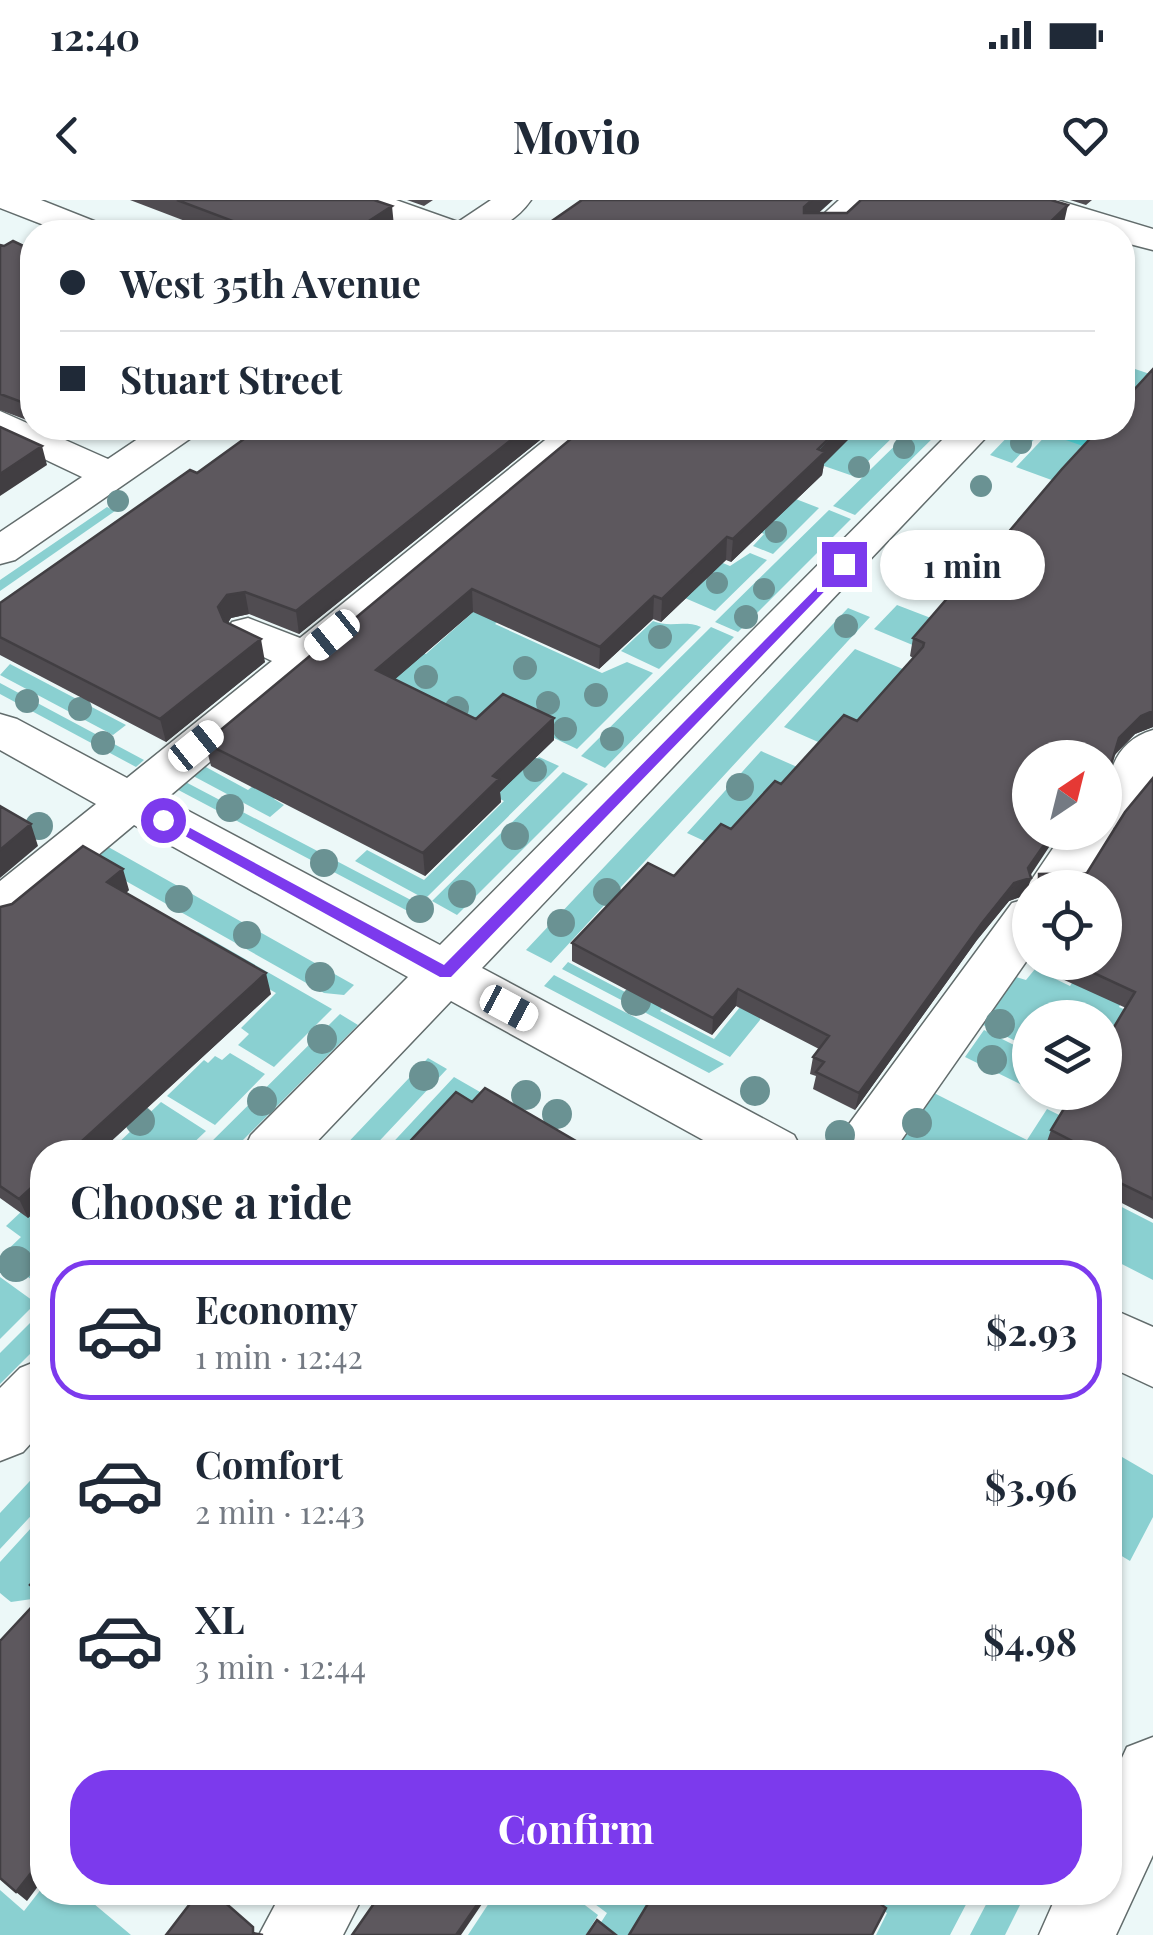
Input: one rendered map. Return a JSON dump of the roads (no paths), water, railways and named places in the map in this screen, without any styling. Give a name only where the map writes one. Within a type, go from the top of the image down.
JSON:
[{"type":"street","points":[[10,200],[61,220]]},
{"type":"street","points":[[364,200],[420,220]]},
{"type":"street","points":[[484,220],[514,200]]},
{"type":"street","points":[[836,220],[860,200]]},
{"type":"street","points":[[1021,200],[1069,220]]},
{"type":"street","points":[[37,440],[112,475]]},
{"type":"street","points":[[0,550],[163,440]]},
{"type":"street","points":[[0,908],[569,440]]},
{"type":"street","points":[[283,1140],[964,440]]},
{"type":"street","points":[[248,632],[304,658]]},
{"type":"street","points":[[0,730],[752,1140]]},
{"type":"street","points":[[1122,789],[1153,746]]},
{"type":"street","points":[[870,1140],[1012,942]]},
{"type":"street","points":[[1122,1342],[1153,1359]]},
{"type":"street","points":[[0,1431],[30,1400]]},
{"type":"street","points":[[1122,1839],[1153,1773]]},
{"type":"street","points":[[297,1935],[319,1905]]},
{"type":"street","points":[[1077,1935],[1091,1905]]},
{"type":"waterway","points":[[1078,440],[1106,450]]}]
